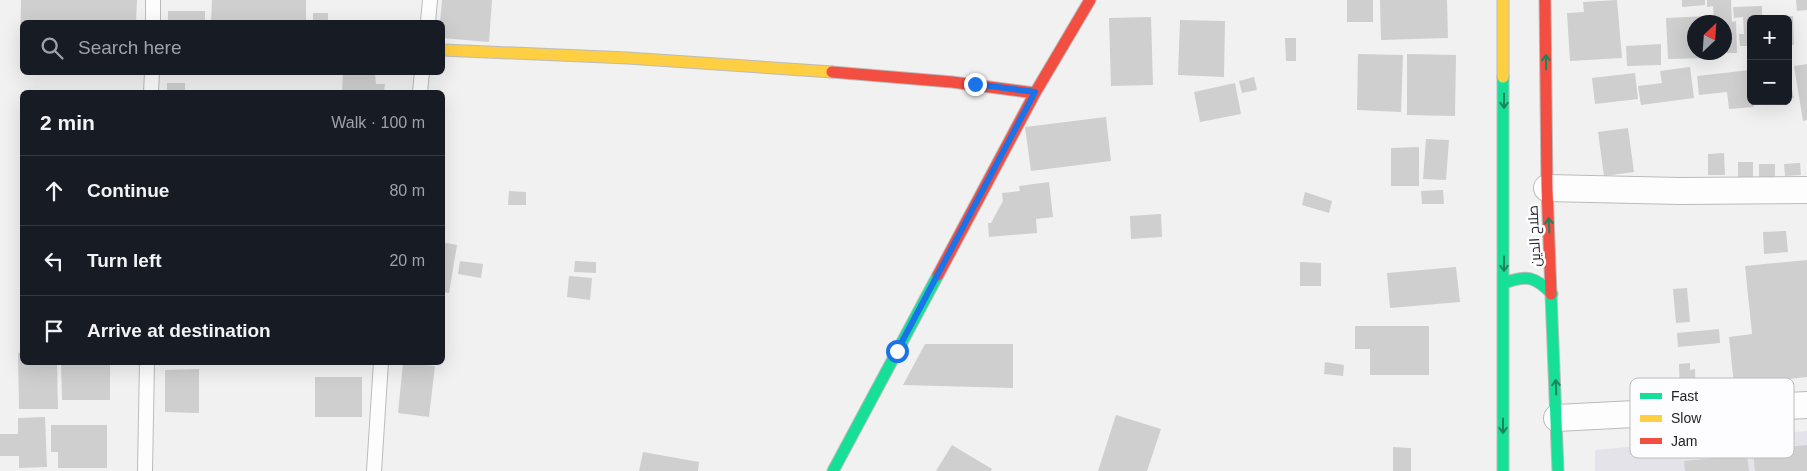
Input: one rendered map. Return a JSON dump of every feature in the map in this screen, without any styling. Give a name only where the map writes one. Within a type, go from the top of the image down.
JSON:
[{"type":"main road","points":[[833,471],[1035,92],[1090,0]]},
{"type":"main road","name":"صلاح الدين","points":[[1503,471],[1504,0]]},
{"type":"main road","name":"صلاح الدين","points":[[1545,0],[1547,188],[1558,471]]},
{"type":"main road","points":[[445,50],[570,54],[720,63],[975,84],[1035,92]]},
{"type":"main road","points":[[1504,283],[1522,276],[1539,280],[1552,294]]},
{"type":"street","points":[[1547,188],[1680,191],[1807,190]]},
{"type":"street","points":[[1794,406],[1807,405]]},
{"type":"street","points":[[1557,418],[1630,414]]},
{"type":"lane","points":[[153,0],[153,20]]},
{"type":"lane","points":[[428,20],[430,0]]},
{"type":"lane","points":[[152,75],[152,90]]},
{"type":"lane","points":[[420,90],[422,75]]},
{"type":"lane","points":[[145,471],[147,365]]},
{"type":"lane","points":[[374,471],[381,365]]},
{"type":"shaded area","points":[[1807,431],[1807,471],[1595,471],[1595,450],[1630,447],[1630,458],[1794,458],[1794,432]]},
{"type":"building","points":[[21,0],[137,0],[136,20],[21,20]]},
{"type":"building","points":[[212,0],[306,0],[306,20],[211,20]]},
{"type":"building","points":[[442,0],[492,0],[489,42],[445,38],[445,20],[440,20]]},
{"type":"building","points":[[1347,0],[1373,0],[1373,22],[1347,22]]},
{"type":"building","points":[[1380,0],[1447,0],[1448,38],[1381,40]]},
{"type":"building","points":[[1617,0],[1622,58],[1570,61],[1567,13],[1584,12],[1583,2]]},
{"type":"building","points":[[1682,0],[1705,0],[1705,5],[1682,7]]},
{"type":"building","points":[[1707,0],[1731,0],[1732,15],[1714,15],[1713,6],[1707,7]]},
{"type":"building","points":[[1796,0],[1807,0],[1807,10],[1797,11]]},
{"type":"building","points":[[1762,6],[1762,15],[1747,15],[1747,46],[1740,46],[1739,34],[1744,34],[1743,17],[1734,18],[1733,7]]},
{"type":"building","points":[[168,11],[205,11],[205,20],[168,20]]},
{"type":"building","points":[[313,13],[328,13],[328,20],[313,20]]},
{"type":"building","points":[[1792,16],[1793,16],[1794,45],[1792,45]]},
{"type":"building","points":[[1151,17],[1153,85],[1111,86],[1109,18]]},
{"type":"building","points":[[1687,17],[1687,59],[1668,59],[1666,18]]},
{"type":"building","points":[[1180,20],[1225,21],[1224,77],[1178,75]]},
{"type":"building","points":[[1736,21],[1737,53],[1732,53],[1732,22]]},
{"type":"building","points":[[1285,38],[1296,38],[1296,61],[1286,61]]},
{"type":"building","points":[[1661,44],[1661,65],[1627,66],[1626,46]]},
{"type":"building","points":[[1358,54],[1403,55],[1401,112],[1357,110]]},
{"type":"building","points":[[1407,54],[1456,55],[1455,116],[1407,115]]},
{"type":"building","points":[[1807,64],[1807,120],[1803,121],[1794,66]]},
{"type":"building","points":[[1690,67],[1694,98],[1641,105],[1638,86],[1662,83],[1660,71]]},
{"type":"building","points":[[1747,70],[1747,105],[1754,105],[1754,107],[1729,109],[1727,92],[1699,95],[1697,76]]},
{"type":"building","points":[[1635,73],[1638,99],[1595,104],[1592,78]]},
{"type":"building","points":[[343,75],[375,75],[376,84],[385,84],[384,90],[342,90]]},
{"type":"building","points":[[1254,77],[1257,90],[1242,93],[1239,81]]},
{"type":"building","points":[[167,83],[185,83],[185,90],[167,90]]},
{"type":"building","points":[[1235,83],[1241,114],[1200,122],[1194,92]]},
{"type":"building","points":[[1106,117],[1111,161],[1031,171],[1025,127]]},
{"type":"building","points":[[1628,128],[1634,172],[1604,176],[1598,132]]},
{"type":"building","points":[[1426,139],[1449,140],[1446,180],[1423,179]]},
{"type":"building","points":[[1419,147],[1419,186],[1391,186],[1391,148]]},
{"type":"building","points":[[1724,153],[1725,175],[1708,175],[1708,154]]},
{"type":"building","points":[[1738,162],[1753,162],[1753,177],[1738,177]]},
{"type":"building","points":[[1800,163],[1801,175],[1785,176],[1784,164]]},
{"type":"building","points":[[1759,164],[1775,164],[1775,177],[1759,177]]},
{"type":"building","points":[[1049,182],[1053,217],[1036,219],[1037,233],[989,237],[988,223],[991,223],[1003,201],[1002,193],[1020,191],[1019,186]]},
{"type":"building","points":[[1443,190],[1444,204],[1422,204],[1421,191]]},
{"type":"building","points":[[509,191],[526,192],[526,205],[508,205]]},
{"type":"building","points":[[1305,192],[1332,201],[1329,213],[1302,205]]},
{"type":"building","points":[[1161,214],[1162,237],[1131,239],[1130,216]]},
{"type":"building","points":[[1786,231],[1788,252],[1764,254],[1763,232]]},
{"type":"building","points":[[445,243],[457,245],[449,293],[445,292]]},
{"type":"building","points":[[1807,260],[1807,377],[1733,378],[1729,337],[1752,334],[1745,266]]},
{"type":"building","points":[[460,261],[483,264],[481,278],[458,274]]},
{"type":"building","points":[[575,261],[596,262],[596,273],[574,272]]},
{"type":"building","points":[[1300,262],[1321,263],[1321,286],[1300,286]]},
{"type":"building","points":[[1456,267],[1460,302],[1390,308],[1387,273]]},
{"type":"building","points":[[569,276],[592,278],[590,300],[567,297]]},
{"type":"building","points":[[1687,288],[1690,322],[1676,323],[1673,289]]},
{"type":"building","points":[[1355,326],[1429,326],[1429,375],[1370,375],[1370,349],[1355,349]]},
{"type":"building","points":[[1719,329],[1720,343],[1678,347],[1677,333]]},
{"type":"building","points":[[925,344],[1013,344],[1013,388],[903,385]]},
{"type":"building","points":[[18,353],[20,353],[20,365],[57,365],[58,409],[19,409]]},
{"type":"building","points":[[1325,362],[1344,365],[1343,376],[1324,374]]},
{"type":"building","points":[[1690,363],[1690,370],[1695,369],[1695,378],[1679,378],[1679,364]]},
{"type":"building","points":[[61,365],[110,365],[110,400],[62,400]]},
{"type":"building","points":[[403,365],[435,366],[429,417],[398,413]]},
{"type":"building","points":[[199,369],[199,413],[165,412],[165,370]]},
{"type":"building","points":[[315,377],[362,377],[362,417],[315,417]]},
{"type":"building","points":[[1116,415],[1161,429],[1147,471],[1098,471]]},
{"type":"building","points":[[45,417],[47,467],[19,468],[19,456],[0,456],[0,434],[18,434],[18,418]]},
{"type":"building","points":[[51,425],[107,425],[107,468],[58,468],[58,452],[51,452]]},
{"type":"building","points":[[952,445],[992,469],[991,471],[936,471]]},
{"type":"building","points":[[1807,445],[1807,471],[1755,471],[1754,458],[1794,458],[1794,446]]},
{"type":"building","points":[[1393,447],[1411,448],[1411,471],[1393,471]]},
{"type":"building","points":[[643,452],[699,462],[698,471],[639,471]]},
{"type":"building","points":[[1716,458],[1747,458],[1749,471],[1685,471],[1684,461]]},
{"type":"traffic: fast","points":[[1503,77],[1503,471]]},
{"type":"traffic: fast","points":[[833,471],[938,275]]},
{"type":"traffic: fast","points":[[1504,283],[1525,278],[1535,280],[1552,294]]},
{"type":"traffic: fast","points":[[1551,294],[1558,471]]},
{"type":"traffic: slow","points":[[1503,0],[1503,77]]},
{"type":"traffic: slow","points":[[445,50],[628,58],[832,72]]},
{"type":"traffic: jam","points":[[938,275],[1035,93],[1090,0]]},
{"type":"traffic: jam","points":[[1545,0],[1547,188],[1551,294]]},
{"type":"traffic: jam","points":[[832,72],[952,82],[1035,93]]},
{"type":"route","points":[[897,351],[1035,92],[975,84]]}]
